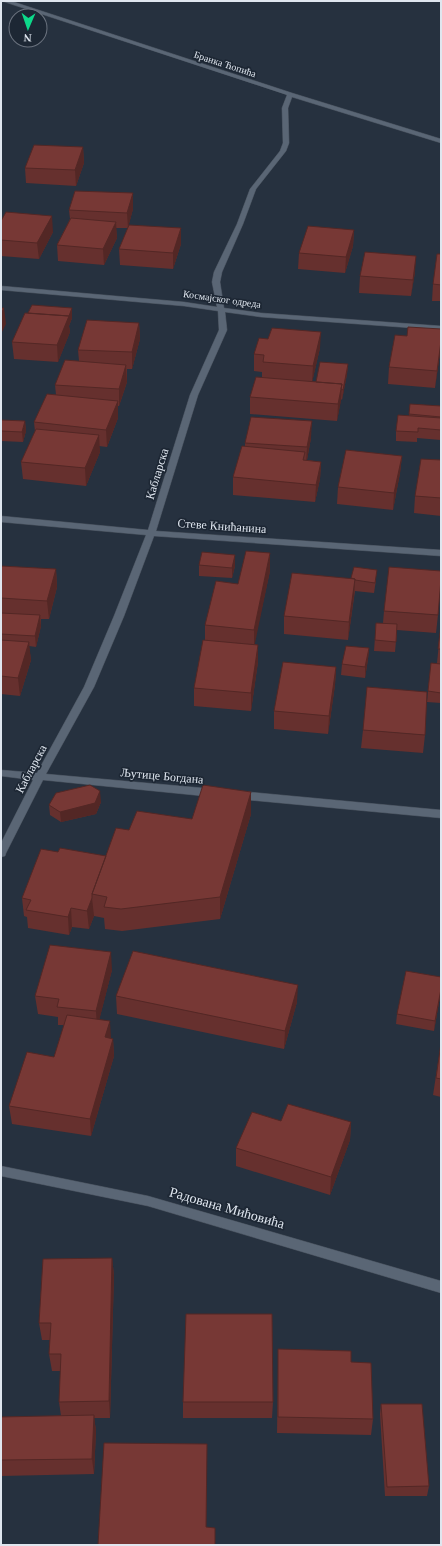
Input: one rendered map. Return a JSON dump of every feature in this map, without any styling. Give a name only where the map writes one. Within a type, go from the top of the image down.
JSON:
[{"type":"street","name":"Бранка Ћопића","points":[[5,1],[290,94],[441,141]]},
{"type":"street","name":"Кабларска","points":[[1,853],[39,778],[89,687],[119,616],[151,533],[194,395],[223,330],[223,320],[216,282],[218,272],[240,224],[253,189],[283,151],[286,143],[285,108],[290,94]]},
{"type":"street","name":"Космајског одреда","points":[[1,288],[184,304],[261,315],[441,328]]},
{"type":"street","name":"Стеве Книћанина","points":[[1,519],[151,533],[441,553]]},
{"type":"street","name":"Љутице Богдана","points":[[1,773],[39,778],[441,814]]},
{"type":"street","name":"Радована Мићовића","points":[[1,1171],[148,1201],[441,1287]]},
{"type":"building","points":[[34,145],[83,147],[75,170],[25,168]]},
{"type":"building","points":[[75,191],[133,193],[127,213],[69,210]]},
{"type":"building","points":[[6,212],[52,216],[37,243],[1,240],[1,221]]},
{"type":"building","points":[[71,218],[116,222],[103,249],[57,245]]},
{"type":"building","points":[[129,225],[181,228],[173,253],[119,249]]},
{"type":"building","points":[[308,226],[354,230],[346,257],[299,253]]},
{"type":"building","points":[[365,252],[416,256],[413,280],[360,276]]},
{"type":"building","points":[[437,254],[441,254],[441,285],[433,284]]},
{"type":"building","points":[[32,305],[72,308],[69,316],[28,313]]},
{"type":"building","points":[[25,313],[69,316],[57,345],[12,342]]},
{"type":"building","points":[[87,320],[139,323],[132,352],[78,350]]},
{"type":"building","points":[[408,327],[441,329],[437,371],[389,367],[395,335],[407,336]]},
{"type":"building","points":[[272,328],[321,332],[313,366],[263,362],[264,355],[254,354],[259,338],[268,339]]},
{"type":"building","points":[[65,360],[126,365],[119,389],[55,385]]},
{"type":"building","points":[[320,362],[348,364],[343,390],[341,389],[342,384],[316,382]]},
{"type":"building","points":[[256,377],[342,384],[338,404],[250,397]]},
{"type":"building","points":[[47,394],[118,401],[106,430],[34,422]]},
{"type":"building","points":[[410,404],[441,406],[441,417],[409,414]]},
{"type":"building","points":[[398,415],[441,418],[441,430],[418,428],[418,432],[396,431]]},
{"type":"building","points":[[251,417],[312,421],[307,447],[245,443]]},
{"type":"building","points":[[1,420],[25,421],[22,432],[1,431]]},
{"type":"building","points":[[36,429],[99,435],[85,468],[21,462]]},
{"type":"building","points":[[242,446],[305,452],[303,460],[321,462],[316,485],[233,477]]},
{"type":"building","points":[[346,450],[402,456],[394,493],[338,487]]},
{"type":"building","points":[[421,459],[441,460],[441,498],[415,496]]},
{"type":"building","points":[[246,551],[270,553],[254,630],[205,625],[216,581],[238,584]]},
{"type":"building","points":[[202,552],[235,555],[232,568],[199,565]]},
{"type":"building","points":[[1,566],[56,569],[47,601],[1,598]]},
{"type":"building","points":[[354,567],[377,570],[375,583],[351,578]]},
{"type":"building","points":[[389,567],[441,571],[438,615],[384,611]]},
{"type":"building","points":[[292,573],[355,579],[349,622],[284,616]]},
{"type":"building","points":[[1,613],[40,615],[35,636],[1,634]]},
{"type":"building","points":[[376,623],[397,624],[396,642],[375,640]]},
{"type":"building","points":[[441,624],[441,649],[438,649]]},
{"type":"building","points":[[1,640],[29,642],[18,678],[1,676]]},
{"type":"building","points":[[203,640],[258,645],[251,693],[194,688]]},
{"type":"building","points":[[346,646],[369,648],[365,667],[342,664]]},
{"type":"building","points":[[283,662],[336,667],[329,716],[274,711]]},
{"type":"building","points":[[431,663],[441,664],[441,693],[428,691]]},
{"type":"building","points":[[367,687],[427,692],[425,735],[363,730]]},
{"type":"building","points":[[90,785],[100,791],[95,803],[60,812],[49,805],[56,793]]},
{"type":"building","points":[[203,785],[251,792],[220,897],[121,909],[104,907],[107,897],[92,894],[116,828],[129,830],[137,811],[192,819]]},
{"type":"building","points":[[60,848],[106,856],[87,911],[71,908],[68,917],[26,910],[31,900],[22,898],[41,849],[58,852]]},
{"type":"building","points":[[50,945],[111,952],[96,1011],[57,1007],[59,999],[35,996]]},
{"type":"building","points":[[133,951],[298,985],[285,1031],[116,996]]},
{"type":"building","points":[[406,971],[441,977],[441,989],[435,1021],[397,1014]]},
{"type":"building","points":[[67,1015],[110,1021],[105,1037],[113,1039],[90,1119],[9,1106],[27,1052],[54,1057]]},
{"type":"building","points":[[441,1043],[441,1079],[436,1078]]},
{"type":"building","points":[[288,1104],[351,1122],[331,1177],[236,1148],[252,1112],[281,1121]]},
{"type":"building","points":[[112,1258],[109,1401],[59,1402],[61,1354],[49,1354],[51,1323],[39,1323],[43,1259]]},
{"type":"building","points":[[186,1314],[272,1314],[273,1402],[183,1402]]},
{"type":"building","points":[[278,1349],[351,1351],[351,1362],[371,1363],[373,1419],[278,1417]]},
{"type":"building","points":[[381,1404],[422,1404],[429,1486],[387,1487]]},
{"type":"building","points":[[94,1415],[92,1459],[1,1460],[1,1417]]},
{"type":"building","points":[[104,1443],[207,1444],[206,1527],[215,1528],[215,1545],[98,1545]]}]
